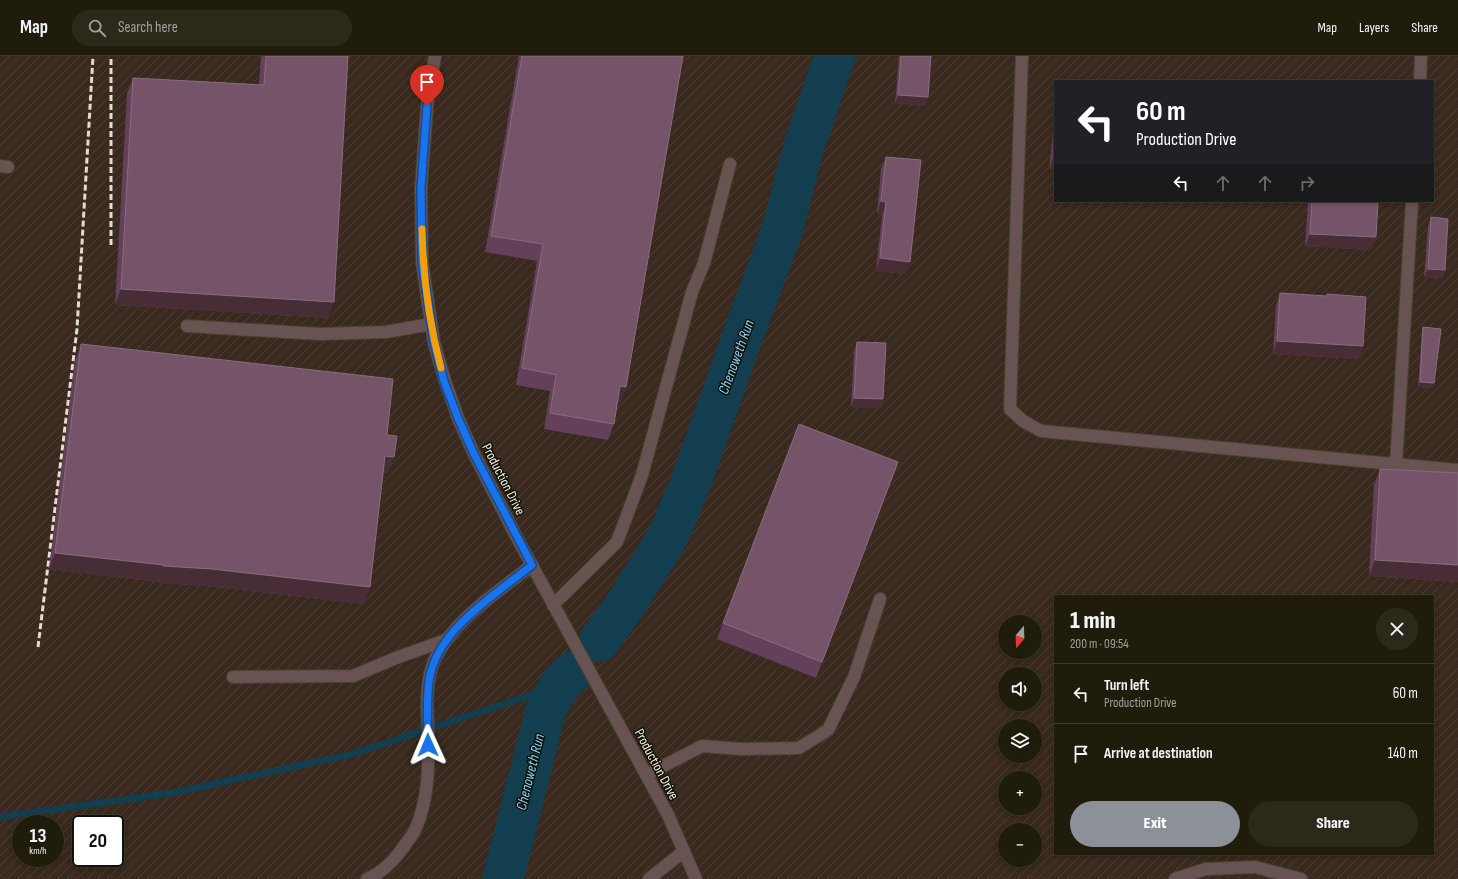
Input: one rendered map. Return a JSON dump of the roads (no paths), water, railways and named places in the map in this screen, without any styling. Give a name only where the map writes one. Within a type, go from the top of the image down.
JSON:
[{"type":"street","name":"Production Drive","points":[[435,56],[427,106],[421,188],[422,262],[434,343],[444,381],[474,454],[553,605],[668,815],[696,879]]},
{"type":"street","points":[[1022,56],[1010,408],[1023,421],[1041,431],[1458,470]]},
{"type":"street","points":[[1420,80],[1421,56]]},
{"type":"street","points":[[553,605],[617,542],[642,475],[692,292],[704,263],[730,164]]},
{"type":"street","points":[[1396,465],[1412,202]]},
{"type":"street","points":[[187,326],[320,334],[386,332],[431,324]]},
{"type":"street","points":[[367,879],[372,877],[398,855],[415,830],[423,807],[428,767],[427,713],[429,680],[434,661],[446,640],[469,615],[532,565]]},
{"type":"street","points":[[646,775],[702,746],[799,748],[828,730],[854,677],[880,600]]},
{"type":"street","points":[[233,677],[353,676],[396,658],[446,640]]},
{"type":"street","points":[[649,879],[684,851]]},
{"type":"street","points":[[1175,879],[1206,869],[1255,867],[1301,879]]},
{"type":"waterway","name":"Chenoweth Run","points":[[599,641],[628,601],[668,536],[689,487],[781,234],[804,146],[835,56]]},
{"type":"waterway","name":"Chenoweth Run","points":[[503,879],[546,709],[559,686],[572,672]]},
{"type":"waterway","points":[[0,817],[172,793],[352,754],[559,686]]},
{"type":"railway","points":[[38,647],[77,329],[93,56]]},
{"type":"railway","points":[[111,56],[111,245]]}]
